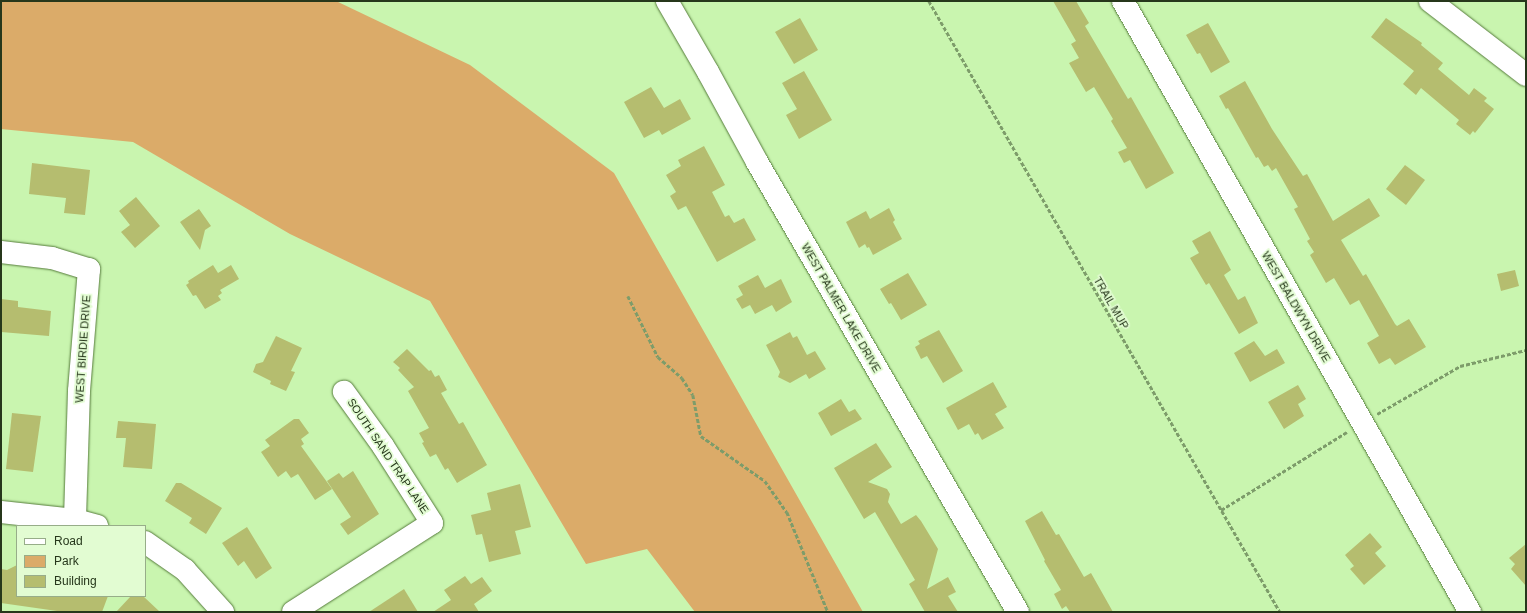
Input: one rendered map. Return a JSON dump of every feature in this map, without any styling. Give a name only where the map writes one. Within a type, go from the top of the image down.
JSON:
[{"type":"street","name":"WEST PALMER LAKE DRIVE","points":[[667,1],[757,162],[1018,612]]},
{"type":"street","name":"WEST BALDWYN DRIVE","points":[[1123,1],[1470,612]]},
{"type":"street","points":[[1430,1],[1526,76]]},
{"type":"street","name":"WEST BIRDIE DRIVE","points":[[1,252],[52,258],[89,269],[79,391],[75,520]]},
{"type":"street","name":"SOUTH SAND TRAP LANE","points":[[293,612],[432,524],[383,446],[344,392]]},
{"type":"street","points":[[1,512],[75,520],[93,525]]},
{"type":"street","points":[[146,543],[185,570],[223,612]]},
{"type":"path","name":"TRAIL MUP","points":[[929,1],[1280,612]]},
{"type":"path","points":[[628,296],[658,357],[682,378],[693,394],[701,436],[765,481],[787,512],[828,612]]},
{"type":"green space","points":[[1,1],[336,1],[470,65],[614,173],[863,612],[695,612],[647,549],[586,564],[430,301],[290,234],[133,142],[1,129]]},
{"type":"building","points":[[1053,1],[1076,1],[1089,23],[1085,26],[1128,99],[1131,97],[1174,173],[1146,189],[1130,160],[1124,163],[1118,152],[1127,148],[1111,121],[1113,119],[1094,87],[1086,92],[1069,63],[1079,58],[1071,44],[1076,41]]},
{"type":"building","points":[[800,18],[818,50],[794,64],[775,32]]},
{"type":"building","points":[[1386,18],[1422,43],[1421,45],[1443,63],[1438,69],[1469,95],[1474,88],[1487,98],[1484,101],[1494,109],[1475,133],[1473,131],[1470,135],[1456,124],[1459,120],[1421,88],[1416,95],[1403,84],[1414,71],[1371,37]]},
{"type":"building","points":[[1208,23],[1230,62],[1211,73],[1200,53],[1197,54],[1186,35]]},
{"type":"building","points":[[804,71],[832,120],[799,139],[786,115],[797,109],[782,83]]},
{"type":"building","points":[[1245,81],[1272,129],[1303,176],[1307,174],[1333,221],[1369,198],[1380,216],[1341,240],[1363,276],[1366,274],[1395,324],[1397,326],[1409,319],[1426,347],[1395,365],[1390,358],[1379,364],[1367,343],[1379,336],[1359,300],[1350,305],[1334,278],[1326,283],[1310,255],[1314,252],[1307,241],[1310,239],[1294,209],[1298,207],[1276,168],[1272,171],[1268,165],[1264,167],[1258,157],[1256,158],[1228,108],[1226,109],[1219,96]]},
{"type":"building","points":[[651,87],[664,108],[680,99],[691,119],[662,135],[659,130],[644,138],[624,102]]},
{"type":"building","points":[[704,146],[725,185],[712,192],[725,217],[729,215],[734,223],[744,218],[756,240],[717,262],[686,206],[678,210],[670,196],[676,192],[666,175],[681,166],[678,160]]},
{"type":"building","points":[[32,163],[90,170],[85,215],[64,213],[66,198],[29,194]]},
{"type":"building","points":[[1405,165],[1425,180],[1406,205],[1386,189]]},
{"type":"building","points":[[136,197],[160,226],[135,248],[121,232],[130,225],[119,211]]},
{"type":"building","points":[[889,208],[895,220],[893,222],[902,239],[873,255],[869,247],[867,248],[865,244],[859,248],[846,222],[866,211],[870,219]]},
{"type":"building","points":[[199,209],[211,226],[205,230],[200,250],[180,222]]},
{"type":"building","points":[[1210,231],[1231,270],[1224,275],[1238,300],[1245,296],[1258,323],[1239,334],[1209,283],[1206,285],[1190,258],[1199,253],[1192,241]]},
{"type":"building","points":[[213,265],[218,273],[231,265],[239,279],[220,290],[222,293],[218,296],[221,300],[205,309],[196,295],[193,296],[186,285],[189,283],[188,281]]},
{"type":"building","points":[[1515,270],[1519,286],[1501,291],[1497,274]]},
{"type":"building","points":[[908,273],[927,305],[901,320],[891,303],[889,304],[880,289]]},
{"type":"building","points":[[758,275],[765,288],[781,279],[792,302],[776,312],[772,305],[755,314],[750,305],[742,309],[736,299],[743,295],[738,286]]},
{"type":"building","points":[[1,299],[18,301],[18,307],[51,311],[49,336],[1,332]]},
{"type":"building","points":[[939,330],[963,371],[943,383],[927,356],[921,359],[915,347],[920,344],[918,341]]},
{"type":"building","points":[[790,332],[793,338],[797,336],[807,355],[815,351],[826,369],[809,379],[806,374],[790,383],[778,377],[780,372],[766,345]]},
{"type":"building","points":[[276,336],[302,348],[291,371],[295,372],[286,391],[270,384],[271,381],[253,372],[256,364],[263,362]]},
{"type":"building","points":[[1254,341],[1265,356],[1277,349],[1285,363],[1250,382],[1234,353]]},
{"type":"building","points":[[407,349],[429,371],[431,370],[435,377],[439,375],[447,390],[441,393],[459,424],[463,422],[487,465],[457,483],[448,468],[445,470],[436,454],[430,457],[422,443],[424,442],[419,433],[429,428],[408,391],[414,387],[398,370],[400,368],[393,362]]},
{"type":"building","points":[[993,382],[1007,407],[995,414],[1004,428],[982,440],[978,433],[975,435],[969,424],[958,430],[946,408]]},
{"type":"building","points":[[1298,385],[1306,399],[1298,404],[1304,416],[1284,429],[1268,402]]},
{"type":"building","points":[[841,399],[849,412],[855,409],[862,419],[831,436],[818,413]]},
{"type":"building","points":[[12,413],[41,416],[33,472],[6,469]]},
{"type":"building","points":[[294,419],[299,419],[309,433],[301,439],[304,444],[301,446],[332,489],[315,500],[298,474],[291,478],[286,471],[278,477],[261,452],[270,446],[265,440]]},
{"type":"building","points":[[118,421],[156,424],[152,469],[123,467],[126,438],[116,438]]},
{"type":"building","points":[[876,443],[892,467],[868,482],[887,489],[890,494],[888,502],[901,524],[916,515],[921,521],[938,549],[927,589],[948,577],[956,592],[948,596],[958,612],[925,612],[909,584],[915,580],[875,512],[864,519],[834,468]]},
{"type":"building","points":[[353,471],[379,514],[348,535],[340,524],[351,517],[327,481],[339,473],[343,478]]},
{"type":"building","points":[[176,483],[181,483],[222,508],[206,534],[189,523],[192,518],[165,501]]},
{"type":"building","points":[[520,484],[531,527],[515,531],[521,554],[489,562],[482,534],[476,535],[471,515],[491,510],[487,493]]},
{"type":"building","points":[[1042,511],[1056,535],[1059,534],[1084,577],[1091,573],[1113,612],[1070,612],[1066,606],[1062,609],[1054,594],[1061,590],[1044,561],[1045,560],[1025,521]]},
{"type":"building","points":[[247,527],[272,568],[256,579],[244,561],[238,566],[222,543]]},
{"type":"building","points":[[1370,533],[1382,547],[1375,553],[1386,566],[1364,585],[1350,569],[1354,566],[1345,555]]},
{"type":"building","points":[[1526,544],[1526,586],[1511,569],[1515,564],[1509,558]]},
{"type":"building","points":[[16,566],[16,597],[108,597],[102,612],[64,612],[1,603],[1,569],[7,570]]},
{"type":"building","points":[[465,576],[471,584],[482,577],[492,591],[474,604],[479,612],[433,612],[451,600],[444,590]]},
{"type":"building","points":[[404,589],[418,612],[369,612]]},
{"type":"building","points":[[130,597],[144,597],[160,612],[116,612]]}]
